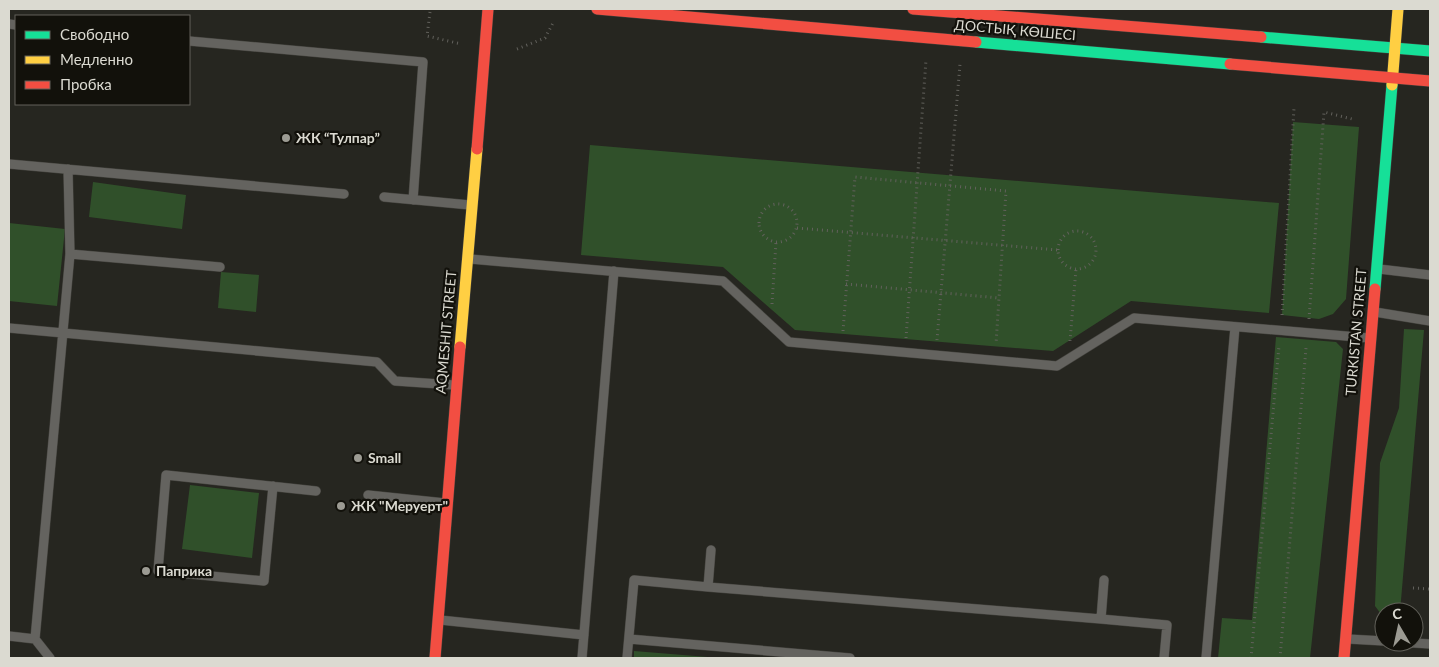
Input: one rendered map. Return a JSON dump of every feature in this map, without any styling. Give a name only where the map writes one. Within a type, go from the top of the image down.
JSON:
[{"type":"street","name":"AQMESHIT STREET","points":[[435,658],[488,9]]},
{"type":"street","name":"ДОСТЫҚ КӨШЕСІ","points":[[597,9],[1430,81]]},
{"type":"street","name":"ДОСТЫҚ КӨШЕСІ","points":[[913,9],[1430,51]]},
{"type":"street","name":"TURKISTAN STREET","points":[[1344,658],[1398,9]]},
{"type":"lane","points":[[1063,21],[1064,9]]},
{"type":"lane","points":[[190,41],[423,62],[413,200]]},
{"type":"lane","points":[[9,164],[344,194]]},
{"type":"lane","points":[[50,658],[35,639],[70,254],[68,169]]},
{"type":"lane","points":[[384,197],[472,205]]},
{"type":"lane","points":[[70,254],[220,267]]},
{"type":"lane","points":[[467,259],[723,281],[789,342],[1057,366],[1134,318],[1370,338]]},
{"type":"lane","points":[[1376,269],[1430,275]]},
{"type":"lane","points":[[582,658],[614,271]]},
{"type":"lane","points":[[1372,312],[1430,321]]},
{"type":"lane","points":[[1206,658],[1235,327]]},
{"type":"lane","points":[[9,328],[377,362],[395,381],[457,385]]},
{"type":"lane","points":[[273,486],[264,581],[158,571],[166,475],[273,486],[316,491]]},
{"type":"lane","points":[[368,495],[447,503]]},
{"type":"lane","points":[[708,587],[711,550]]},
{"type":"lane","points":[[627,658],[634,580],[1167,625],[1164,658]]},
{"type":"lane","points":[[1101,619],[1104,580]]},
{"type":"lane","points":[[438,620],[584,635]]},
{"type":"lane","points":[[9,636],[35,639]]},
{"type":"lane","points":[[1345,638],[1374,640]]},
{"type":"lane","points":[[629,639],[850,658]]},
{"type":"path","points":[[430,12],[427,36],[468,46]]},
{"type":"path","points":[[517,49],[545,38],[553,23]]},
{"type":"path","points":[[905,352],[928,37]]},
{"type":"path","points":[[936,355],[962,40]]},
{"type":"path","points":[[1251,658],[1281,331],[1294,108]]},
{"type":"path","points":[[1280,658],[1308,332],[1324,112],[1352,119]]},
{"type":"path","points":[[841,347],[855,177],[917,182],[1006,191],[995,360]]},
{"type":"path","points":[[780,204],[792,210],[795,215],[797,228],[790,238],[785,241],[776,242],[762,235],[758,223],[768,207],[780,204]]},
{"type":"path","points":[[797,228],[913,236],[1058,250]]},
{"type":"path","points":[[1079,230],[1090,236],[1097,246],[1094,259],[1085,268],[1076,269],[1062,262],[1058,250],[1062,238],[1072,231],[1079,230]]},
{"type":"path","points":[[770,324],[776,242]]},
{"type":"path","points":[[1068,359],[1076,269]]},
{"type":"path","points":[[846,284],[999,298]]},
{"type":"path","points":[[1412,588],[1430,589]]},
{"type":"green space","points":[[1293,122],[1359,127],[1346,299],[1333,314],[1319,319],[1282,315]]},
{"type":"green space","points":[[590,145],[1279,203],[1269,313],[1131,301],[1053,351],[795,330],[723,267],[581,255]]},
{"type":"green space","points":[[93,182],[186,195],[182,229],[89,217]]},
{"type":"green space","points":[[9,223],[65,229],[57,306],[9,301]]},
{"type":"green space","points":[[221,272],[259,275],[256,312],[218,308]]},
{"type":"green space","points":[[1404,329],[1424,330],[1401,602],[1375,602],[1380,463],[1399,408]]},
{"type":"green space","points":[[1276,337],[1336,342],[1343,349],[1310,658],[1218,658],[1222,618],[1252,620]]},
{"type":"green space","points":[[190,485],[259,493],[252,558],[182,549]]},
{"type":"green space","points":[[634,651],[720,658],[634,658]]},
{"type":"traffic: fast","points":[[1261,37],[1430,51]]},
{"type":"traffic: fast","points":[[976,42],[1230,64]]},
{"type":"traffic: fast","points":[[1375,289],[1392,85]]},
{"type":"traffic: slow","points":[[1392,85],[1398,9]]},
{"type":"traffic: slow","points":[[460,347],[477,149]]},
{"type":"traffic: jam","points":[[477,149],[488,9]]},
{"type":"traffic: jam","points":[[597,9],[976,42]]},
{"type":"traffic: jam","points":[[913,9],[1261,37]]},
{"type":"traffic: jam","points":[[1230,64],[1430,81]]},
{"type":"traffic: jam","points":[[1344,658],[1375,289]]},
{"type":"traffic: jam","points":[[435,658],[460,347]]},
{"type":"place","name":"ЖК “Тулпар”","points":[[286,138]]},
{"type":"place","name":"Small","points":[[358,458]]},
{"type":"place","name":"ЖК \"Меруерт\"","points":[[341,506]]},
{"type":"place","name":"Паприка","points":[[146,571]]}]
